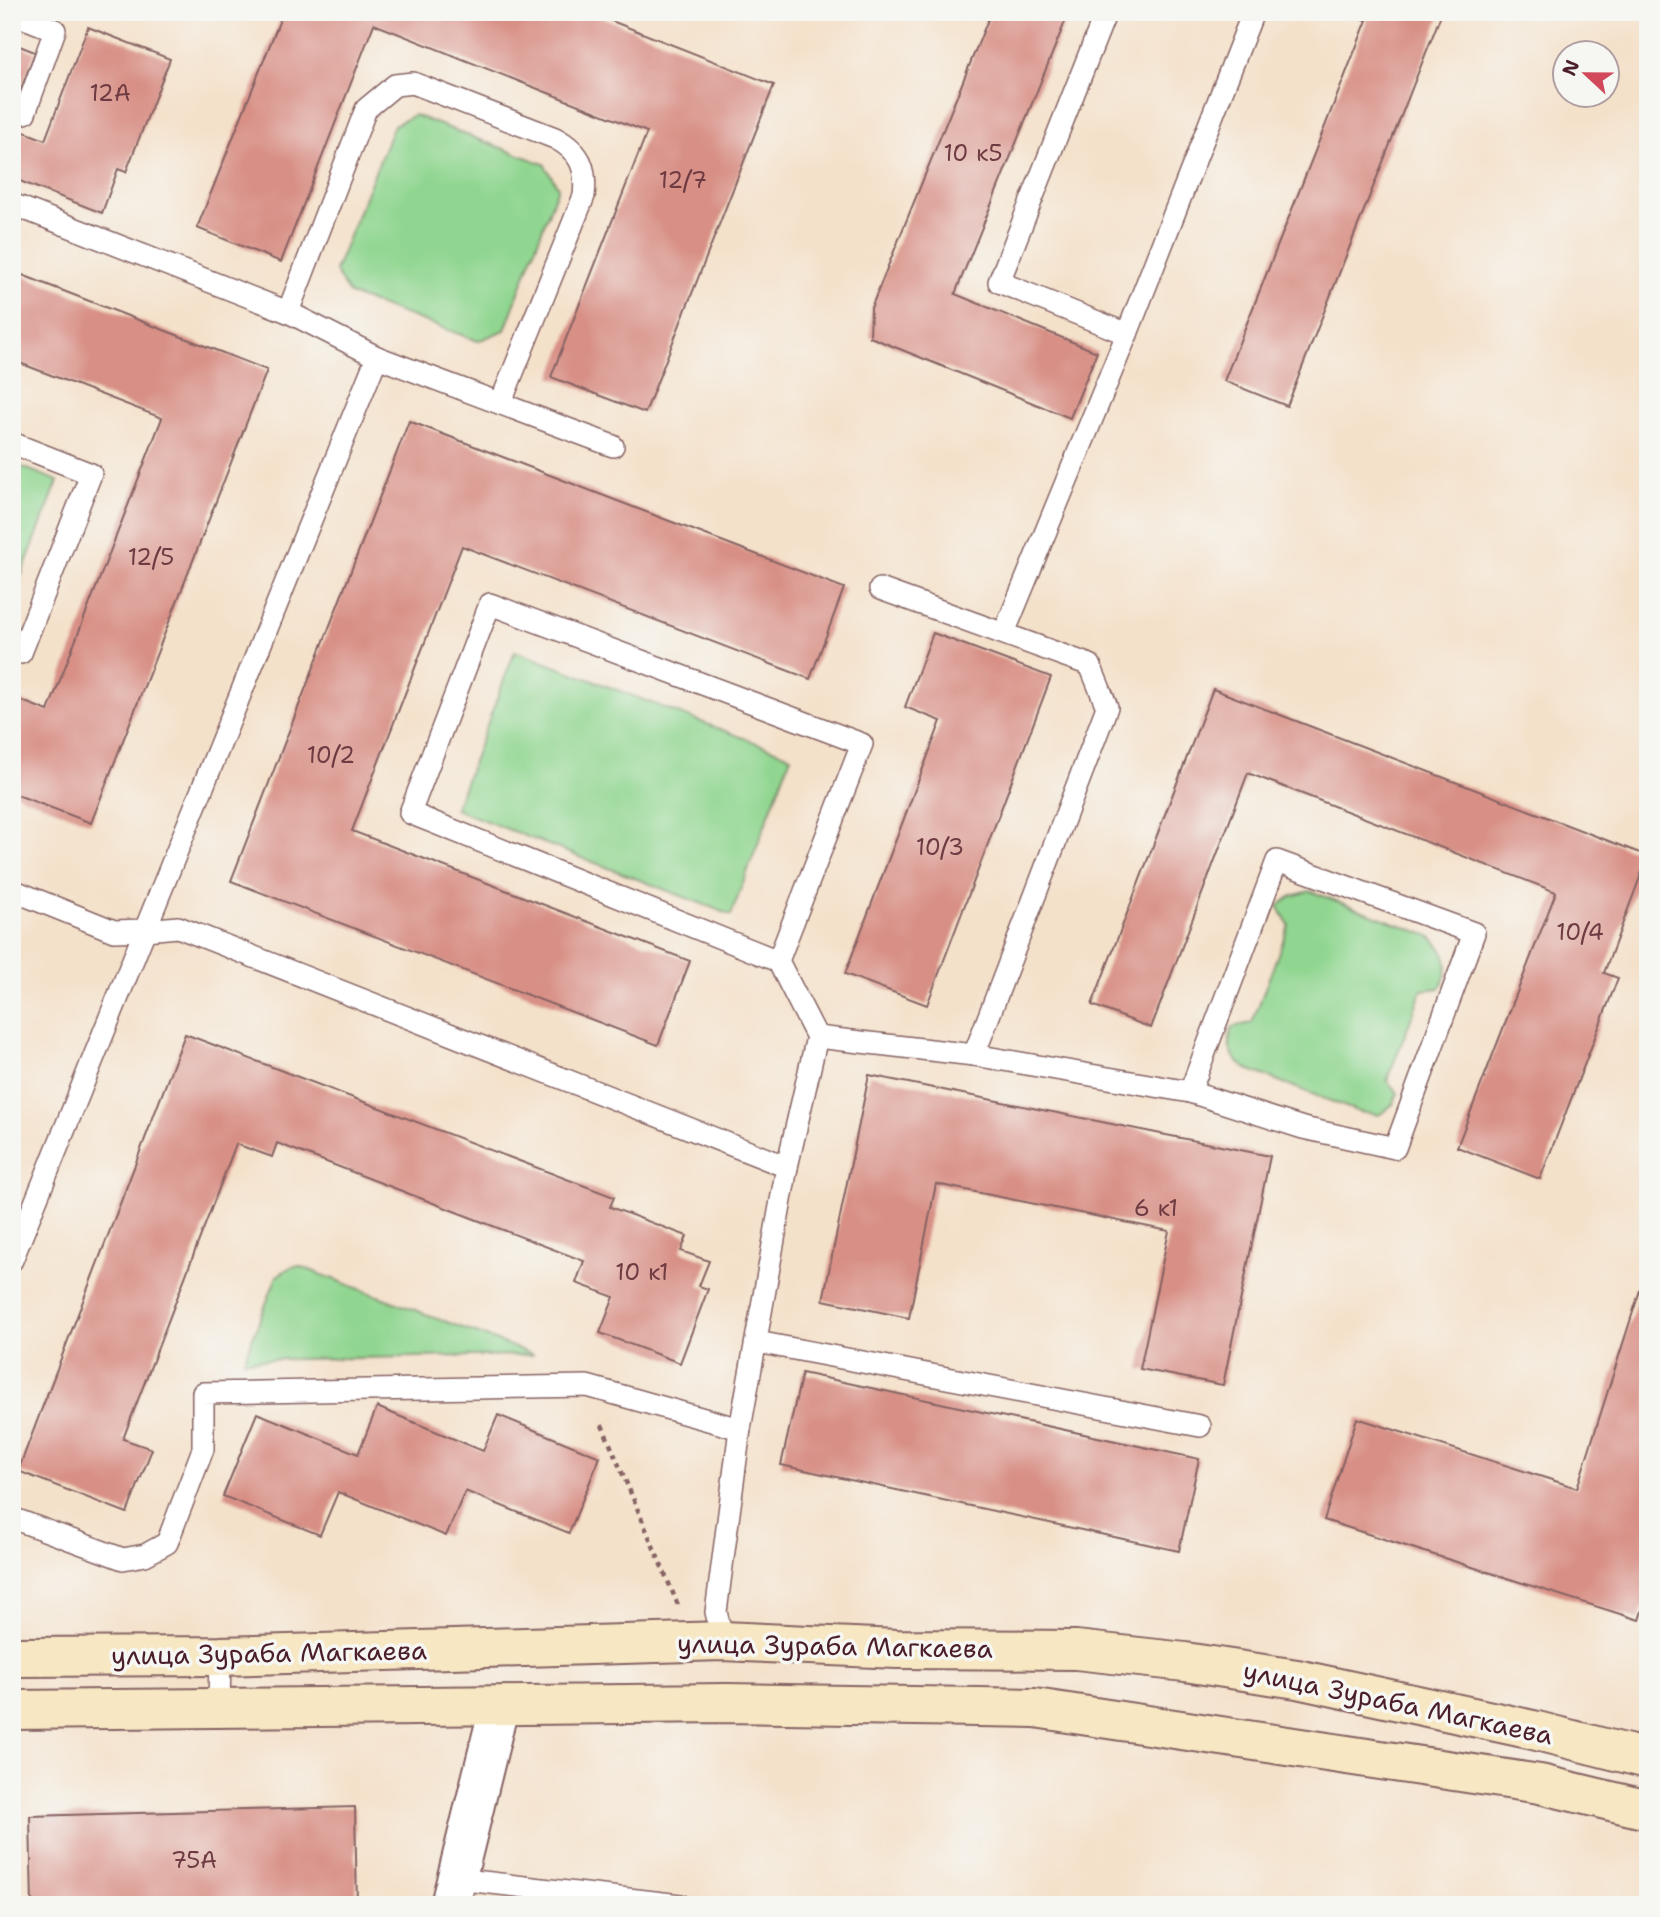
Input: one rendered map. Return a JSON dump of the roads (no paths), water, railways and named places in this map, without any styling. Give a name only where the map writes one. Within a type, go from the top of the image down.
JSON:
[{"type":"main road","name":"улица Зураба Магкаева","points":[[12,1657],[220,1656],[723,1641],[897,1649],[1076,1650],[1185,1662],[1382,1696],[1648,1759]]},
{"type":"main road","name":"улица Зураба Магкаева","points":[[12,1710],[727,1703],[1035,1708],[1540,1784],[1648,1810]]},
{"type":"street","points":[[453,1892],[499,1707]]},
{"type":"lane","points":[[1106,12],[999,282],[1127,334]]},
{"type":"lane","points":[[1004,633],[1127,334],[1252,15],[1246,12]]},
{"type":"lane","points":[[12,13],[55,30],[25,113],[12,108]]},
{"type":"lane","points":[[288,312],[366,109],[395,85],[413,83],[555,138],[570,146],[581,158],[586,176],[584,196],[500,402]]},
{"type":"lane","points":[[12,204],[288,312],[377,356],[613,446]]},
{"type":"lane","points":[[12,1260],[377,356]]},
{"type":"lane","points":[[12,443],[91,474],[21,653],[12,650]]},
{"type":"lane","points":[[880,589],[1090,665],[1107,706],[974,1055]]},
{"type":"lane","points":[[723,1641],[716,1612],[740,1429],[787,1167],[817,1037],[778,961],[410,813],[490,604],[862,744],[778,961]]},
{"type":"lane","points":[[817,1037],[974,1055],[1190,1092],[1303,1128],[1395,1148],[1474,933],[1277,861],[1190,1092]]},
{"type":"lane","points":[[12,890],[114,931],[178,927],[787,1167]]},
{"type":"lane","points":[[757,1342],[1200,1426]]},
{"type":"lane","points":[[12,1518],[123,1559],[145,1555],[167,1543],[203,1449],[203,1393],[587,1386],[740,1429]]},
{"type":"lane","points":[[219,1708],[220,1656]]},
{"type":"lane","points":[[453,1892],[680,1905]]}]
